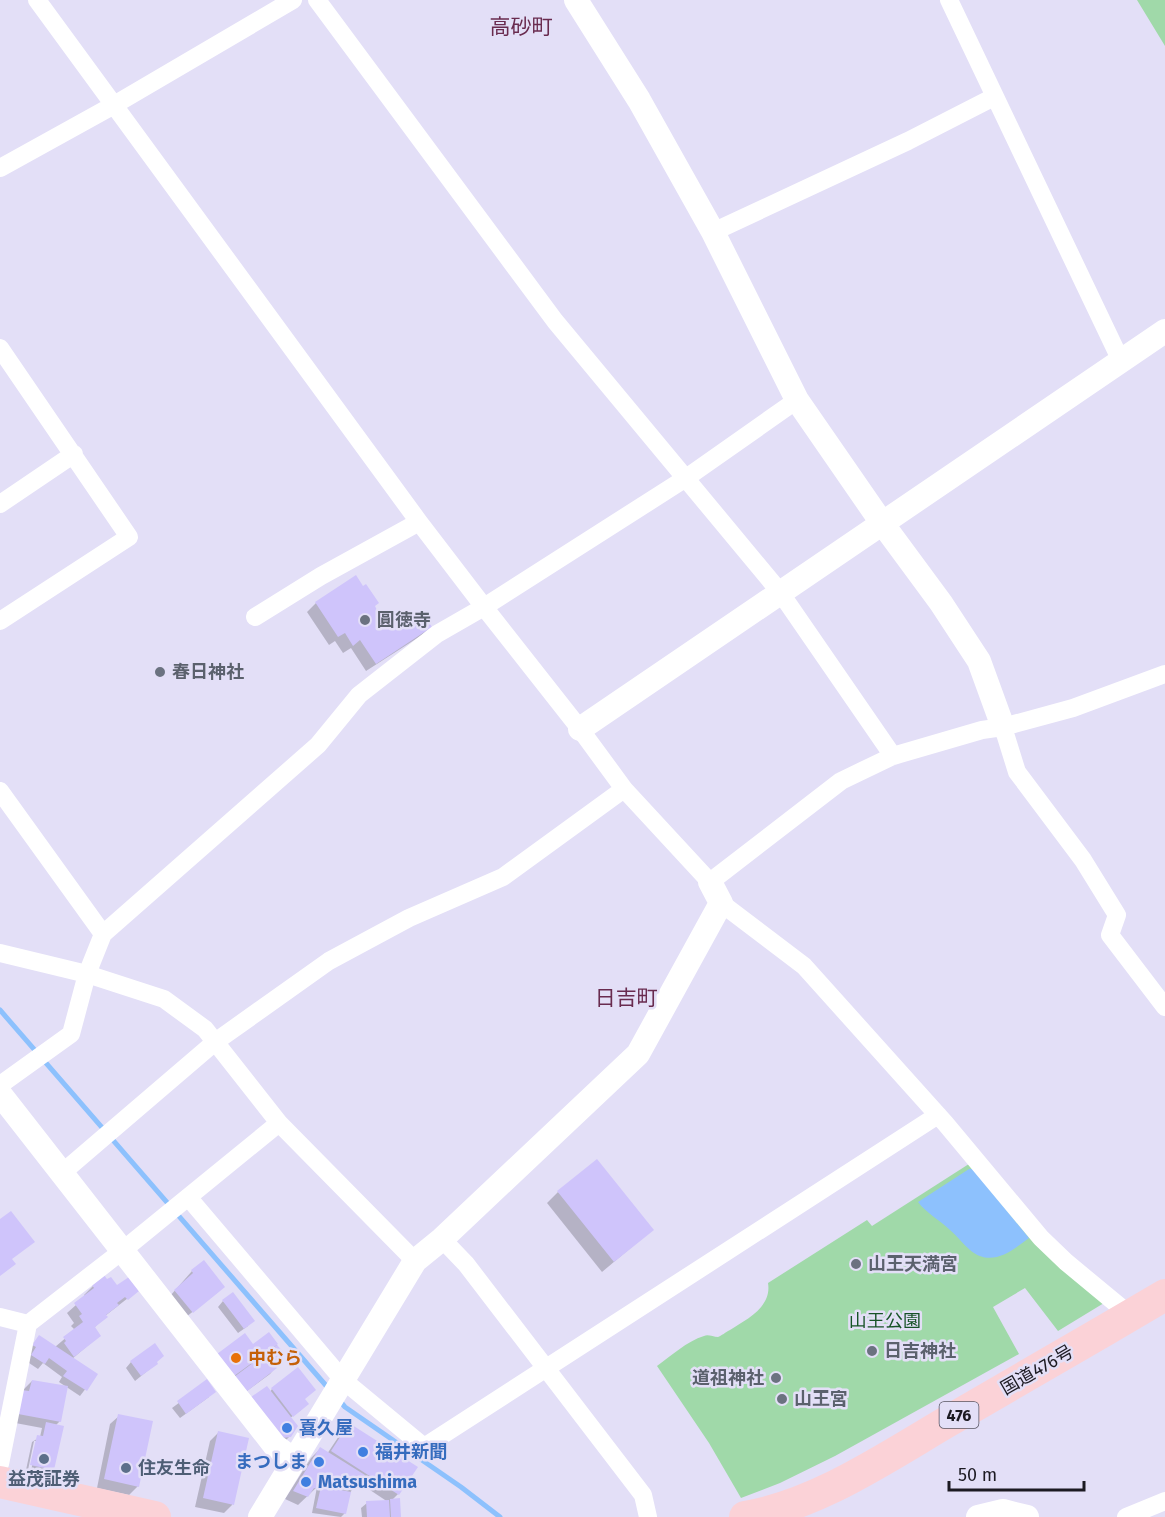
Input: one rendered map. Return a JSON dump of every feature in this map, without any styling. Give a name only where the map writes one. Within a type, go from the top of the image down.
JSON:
[{"type":"highway","name":"国道476号","points":[[745,1517],[786,1512],[876,1464],[1165,1295]]},
{"type":"highway","points":[[0,1482],[155,1517]]},
{"type":"street","points":[[38,0],[419,522],[624,789],[710,882],[721,903],[804,966],[938,1115],[1041,1238],[1130,1315]]},
{"type":"street","points":[[0,168],[114,105],[293,0]]},
{"type":"street","points":[[316,0],[555,321],[780,592],[893,756]]},
{"type":"street","points":[[576,0],[639,100],[713,232],[797,400],[882,523],[941,603],[979,661],[1017,772],[1083,860],[1117,915],[1110,935],[1165,1007]]},
{"type":"street","points":[[949,0],[1120,361]]},
{"type":"street","points":[[713,232],[908,141],[994,97]]},
{"type":"street","points":[[580,729],[1165,331]]},
{"type":"street","points":[[0,348],[129,537],[0,621]]},
{"type":"street","points":[[0,1085],[71,1034],[87,974],[103,934],[318,745],[359,695],[437,634],[484,607],[686,478],[797,400]]},
{"type":"street","points":[[0,504],[74,454]]},
{"type":"street","points":[[255,617],[321,576],[419,522]]},
{"type":"street","points":[[710,882],[841,781],[893,756],[982,730],[1003,727],[1073,708],[1165,674]]},
{"type":"street","points":[[62,1173],[215,1042],[329,961],[409,918],[503,877],[624,789]]},
{"type":"street","points":[[0,791],[103,934]]},
{"type":"street","points":[[260,1517],[415,1261],[442,1239],[638,1054],[721,903]]},
{"type":"street","points":[[0,954],[87,974],[164,999],[205,1029],[279,1123],[415,1261]]},
{"type":"street","points":[[0,1094],[275,1446],[294,1460]]},
{"type":"street","points":[[188,1197],[337,1389],[424,1447],[938,1115]]},
{"type":"street","points":[[0,1464],[28,1323],[122,1251],[279,1123]]},
{"type":"street","points":[[442,1239],[466,1264],[643,1495],[648,1517]]},
{"type":"street","points":[[0,1317],[28,1323]]},
{"type":"street","points":[[1126,1517],[1165,1502]]},
{"type":"street","points":[[978,1517],[1003,1511],[1027,1517]]},
{"type":"green space","points":[[1137,0],[1165,0],[1165,46]]},
{"type":"green space","name":"山王公園","points":[[972,1162],[1104,1303],[1058,1331],[1025,1288],[993,1307],[1019,1354],[835,1456],[780,1483],[741,1498],[709,1443],[657,1366],[691,1341],[706,1335],[718,1337],[744,1321],[762,1306],[766,1299],[768,1283],[867,1220],[872,1226]]},
{"type":"water","points":[[969,1169],[973,1169],[1029,1238],[1001,1256],[986,1258],[970,1250],[918,1202]]},
{"type":"building","points":[[356,575],[363,586],[366,584],[379,603],[375,606],[383,623],[392,617],[400,628],[423,613],[432,627],[376,664],[360,640],[353,646],[345,633],[338,637],[315,602]]},
{"type":"building","points":[[597,1159],[654,1230],[614,1262],[557,1191]]},
{"type":"building","points":[[11,1211],[35,1242],[12,1259],[16,1264],[0,1276],[0,1219]]},
{"type":"building","points":[[204,1260],[225,1287],[193,1313],[174,1290],[193,1273],[191,1270]]},
{"type":"building","points":[[104,1275],[107,1279],[111,1277],[117,1285],[129,1277],[139,1291],[128,1300],[125,1297],[117,1303],[119,1305],[106,1315],[108,1317],[95,1327],[101,1336],[74,1357],[64,1343],[66,1341],[63,1337],[83,1322],[79,1316],[82,1314],[74,1303],[94,1288],[92,1285]]},
{"type":"building","points":[[233,1292],[255,1321],[244,1329],[222,1300]]},
{"type":"building","points":[[269,1332],[278,1344],[234,1376],[217,1354],[245,1333],[253,1344]]},
{"type":"building","points":[[39,1335],[98,1374],[87,1391],[63,1376],[67,1371],[49,1358],[45,1364],[31,1355],[36,1347],[32,1345]]},
{"type":"building","points":[[155,1343],[164,1356],[157,1362],[158,1364],[141,1376],[130,1361]]},
{"type":"building","points":[[277,1345],[285,1354],[273,1363],[277,1368],[246,1392],[234,1377]]},
{"type":"building","points":[[298,1367],[316,1390],[305,1399],[309,1404],[293,1417],[271,1388]]},
{"type":"building","points":[[207,1379],[216,1392],[186,1414],[177,1401]]},
{"type":"building","points":[[32,1380],[68,1386],[61,1422],[18,1414],[22,1390],[29,1391]]},
{"type":"building","points":[[267,1386],[298,1426],[291,1437],[282,1438],[251,1397]]},
{"type":"building","points":[[118,1414],[153,1421],[139,1487],[104,1479]]},
{"type":"building","points":[[46,1422],[64,1426],[54,1470],[30,1465],[37,1435],[43,1436]]},
{"type":"building","points":[[349,1423],[418,1467],[399,1495],[331,1451]]},
{"type":"building","points":[[218,1431],[249,1438],[234,1505],[203,1498]]},
{"type":"building","points":[[320,1447],[365,1475],[355,1490],[346,1485],[344,1489],[325,1477],[308,1497],[293,1491]]},
{"type":"building","points":[[322,1482],[336,1485],[336,1489],[351,1492],[346,1514],[316,1508]]},
{"type":"building","points":[[400,1498],[401,1517],[391,1517],[390,1499]]},
{"type":"building","points":[[389,1500],[390,1517],[367,1517],[366,1501]]},
{"type":"waterway","points":[[0,1010],[329,1389]]},
{"type":"waterway","points":[[339,1400],[345,1407],[461,1487],[500,1517]]},
{"type":"place","name":"圓徳寺","points":[[365,620]]},
{"type":"place","name":"春日神社","points":[[160,672]]},
{"type":"place","name":"山王天満宮","points":[[856,1264]]},
{"type":"place","name":"日吉神社","points":[[872,1351]]},
{"type":"place","name":"中むら","points":[[236,1358]]},
{"type":"place","name":"道祖神社","points":[[776,1378]]},
{"type":"place","name":"山王宮","points":[[782,1399]]},
{"type":"place","name":"喜久屋","points":[[287,1428]]},
{"type":"place","name":"福井新聞","points":[[363,1452]]},
{"type":"place","name":"益茂証券","points":[[44,1459]]},
{"type":"place","name":"まつしま","points":[[319,1462]]},
{"type":"place","name":"住友生命","points":[[126,1468]]},
{"type":"place","name":"Matsushima","points":[[306,1482]]},
{"type":"district","name":"高砂町","points":[[521,27]]},
{"type":"district","name":"日吉町","points":[[626,998]]}]
